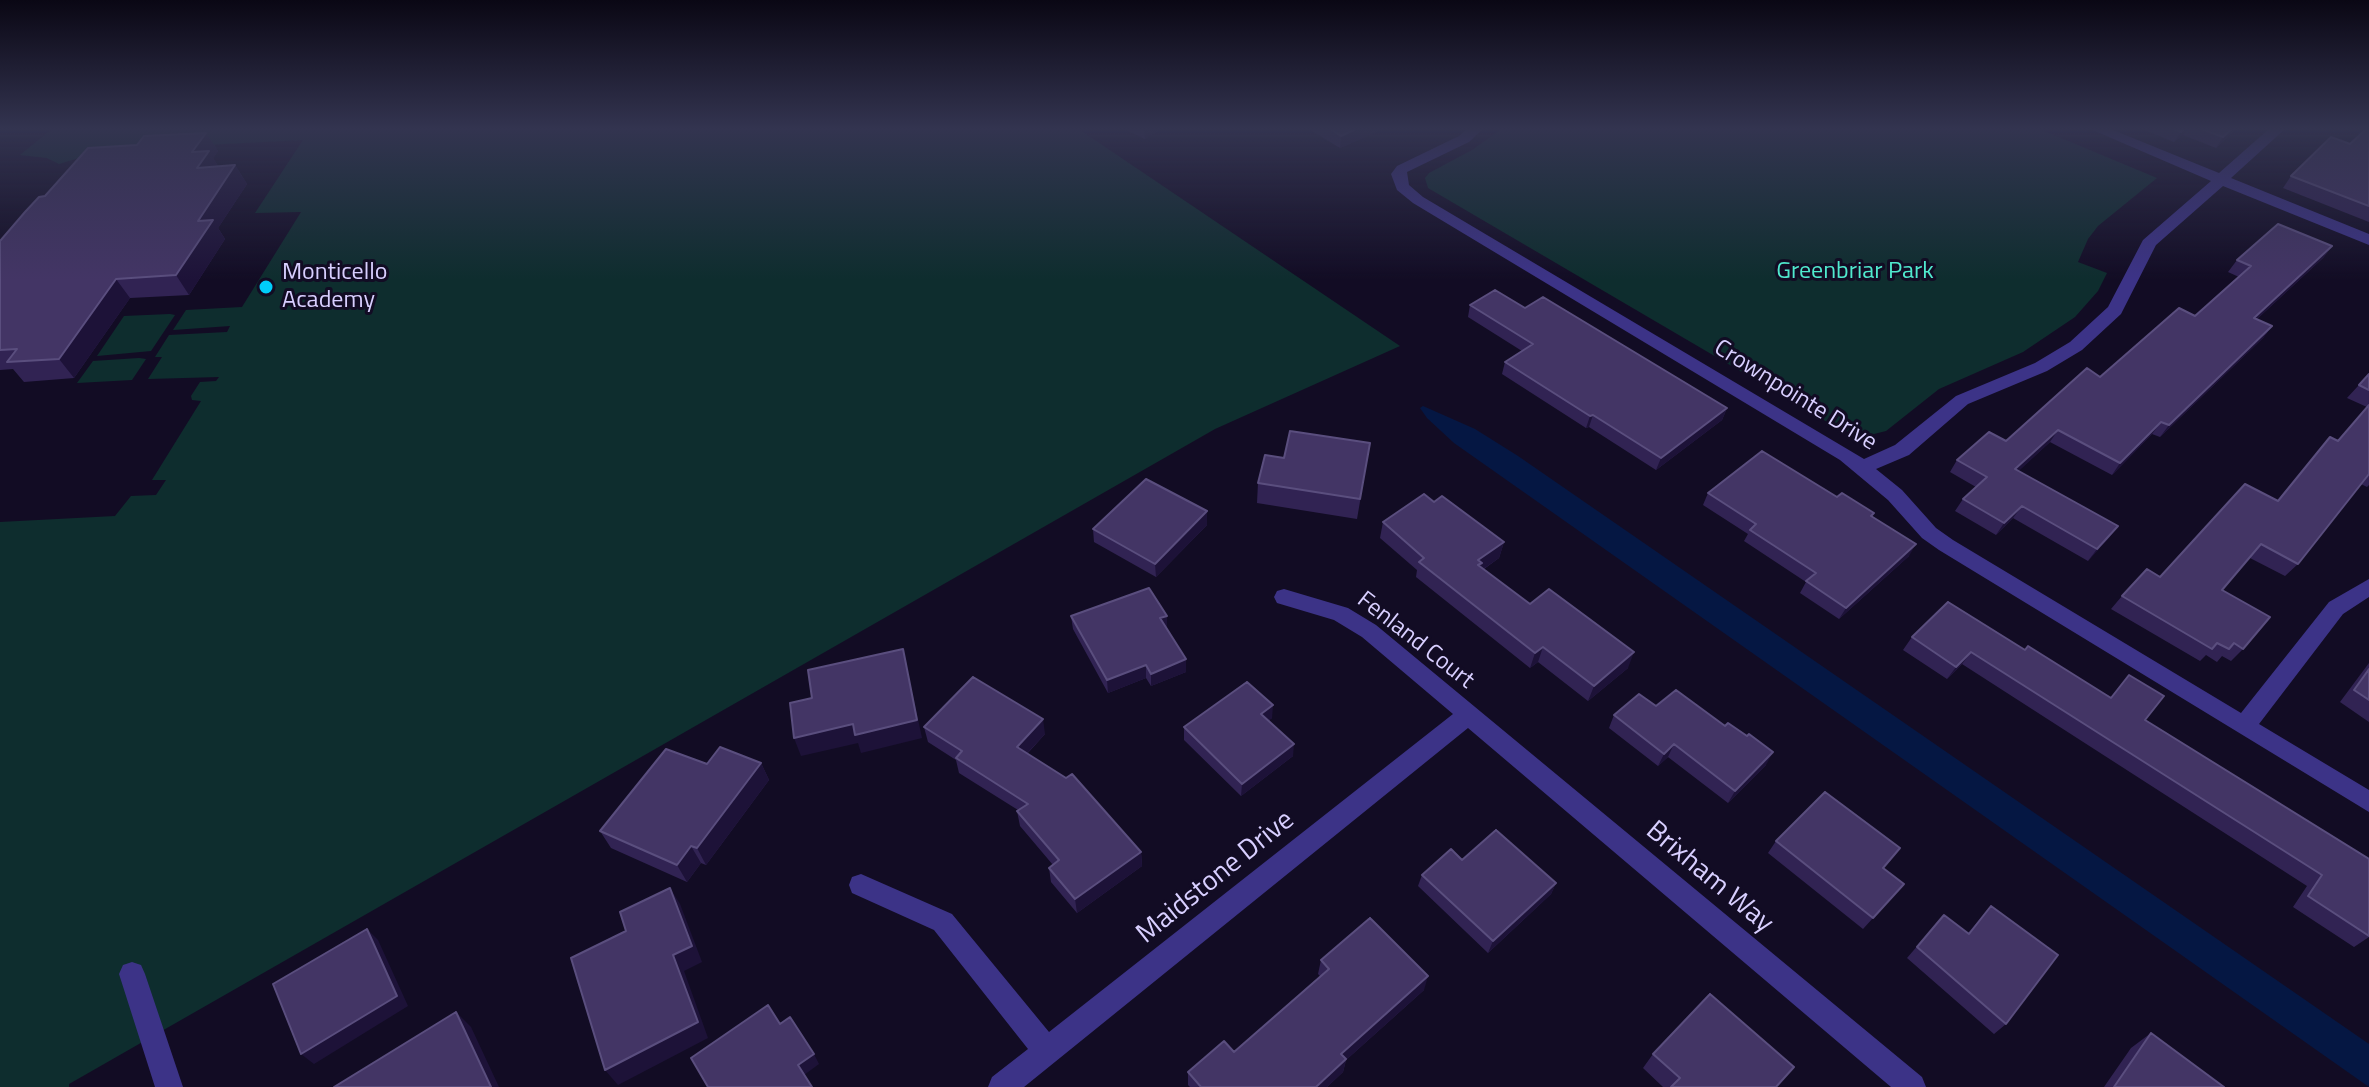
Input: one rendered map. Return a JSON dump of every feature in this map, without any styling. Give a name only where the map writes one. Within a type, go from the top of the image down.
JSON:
[{"type":"street","name":"Crownpointe Drive","points":[[1399,179],[1402,187],[1418,200],[1864,467],[1946,545],[2369,802]]},
{"type":"street","points":[[2218,179],[2369,240]]},
{"type":"street","points":[[1864,467],[1902,450],[1962,400],[2041,367],[2076,346],[2115,310],[2143,249],[2221,180]]},
{"type":"street","points":[[2244,726],[2336,608],[2369,587]]},
{"type":"street","name":"Fenland Court","points":[[1284,597],[1341,614],[1356,622],[1468,715]]},
{"type":"street","name":"Maidstone Drive","points":[[1002,1087],[1468,715]]},
{"type":"street","name":"Brixham Way","points":[[1468,715],[1912,1087]]},
{"type":"street","points":[[861,885],[943,922],[1047,1051]]},
{"type":"street","points":[[132,974],[169,1087]]},
{"type":"green space","points":[[278,179],[1152,179],[1400,346],[1215,429],[69,1084],[69,1087],[0,1087],[0,522],[115,516],[131,496],[156,495],[166,480],[152,480],[201,401],[192,400],[191,396],[200,382],[216,381],[219,377],[148,379],[162,357],[155,357],[169,335],[227,332],[230,326],[173,330],[186,310],[242,307],[301,212],[255,213]]},
{"type":"green space","name":"Greenbriar Park","points":[[1425,179],[2156,179],[2098,226],[2088,239],[2078,262],[2107,273],[2098,291],[2075,317],[2023,352],[1939,389],[1886,431],[1866,436],[1854,435],[1834,426],[1428,188]]},
{"type":"green space","points":[[175,315],[151,351],[97,356],[124,316]]},
{"type":"green space","points":[[146,359],[132,380],[77,383],[93,361]]},
{"type":"water","points":[[1423,406],[1475,429],[1518,456],[2369,1044],[2369,1087],[1454,443],[1427,418],[1420,408]]},
{"type":"building","name":"Monticello Academy","points":[[60,179],[226,179],[198,221],[213,220],[176,275],[116,279],[59,359],[7,362],[17,349],[0,350],[0,241],[39,197],[45,196]]},
{"type":"building","points":[[2298,179],[2369,179],[2369,206]]},
{"type":"building","points":[[2278,224],[2332,246],[2254,318],[2272,326],[2169,425],[2161,422],[2120,463],[2058,430],[2015,469],[2118,526],[2097,549],[2022,506],[2004,523],[1963,499],[1987,477],[1957,460],[1989,432],[2006,441],[2087,368],[2100,377],[2179,308],[2195,316],[2251,266],[2237,260]]},
{"type":"building","points":[[1495,290],[1525,308],[1543,297],[1727,408],[1661,458],[1505,362],[1533,344],[1470,305]]},
{"type":"building","points":[[2369,374],[2369,390],[2359,385]]},
{"type":"building","points":[[2369,405],[2369,474],[2298,564],[2261,544],[2222,590],[2270,617],[2243,649],[2234,643],[2229,649],[2217,643],[2212,649],[2122,596],[2147,569],[2160,577],[2245,484],[2278,501],[2330,437],[2338,441]]},
{"type":"building","points":[[1290,431],[1370,443],[1360,499],[1258,483],[1265,455],[1284,458]]},
{"type":"building","points":[[1762,451],[1837,497],[1842,493],[1874,513],[1871,516],[1916,544],[1846,608],[1806,581],[1816,573],[1750,530],[1756,524],[1708,493]]},
{"type":"building","points":[[1146,479],[1207,511],[1155,564],[1093,529]]},
{"type":"building","points":[[1424,494],[1434,502],[1442,496],[1504,542],[1478,560],[1482,563],[1478,565],[1530,604],[1549,589],[1634,652],[1594,686],[1543,647],[1535,653],[1419,562],[1424,558],[1383,522]]},
{"type":"building","points":[[1149,588],[1167,616],[1160,618],[1186,659],[1151,674],[1146,665],[1107,680],[1071,616]]},
{"type":"building","points":[[1948,602],[2025,650],[2028,646],[2111,698],[2129,675],[2164,696],[2145,720],[2369,859],[2369,936],[2308,896],[2322,875],[1971,652],[1956,667],[1912,637]]},
{"type":"building","points":[[903,649],[917,720],[855,735],[853,724],[794,738],[790,703],[812,698],[808,670]]},
{"type":"building","points":[[2369,669],[2369,700],[2354,690]]},
{"type":"building","points":[[973,677],[1043,719],[1017,747],[1066,778],[1072,774],[1141,852],[1075,899],[1049,868],[1059,860],[1017,811],[1028,804],[956,758],[962,751],[924,727]]},
{"type":"building","points":[[1247,682],[1273,705],[1261,714],[1294,744],[1242,784],[1184,727]]},
{"type":"building","points":[[1676,690],[1725,726],[1728,723],[1747,736],[1749,734],[1773,752],[1735,791],[1674,744],[1664,754],[1614,715],[1639,694],[1656,706]]},
{"type":"building","points":[[720,747],[761,763],[697,848],[691,846],[677,865],[600,831],[666,749],[707,764]]},
{"type":"building","points":[[1825,792],[1900,848],[1883,868],[1904,884],[1873,918],[1776,841]]},
{"type":"building","points":[[1496,830],[1556,883],[1493,941],[1422,875],[1451,849],[1462,860]]},
{"type":"building","points":[[670,888],[692,946],[673,955],[698,1022],[605,1070],[571,958],[626,931],[620,912]]},
{"type":"building","points":[[1991,906],[2058,955],[2006,1024],[1917,947],[1944,915],[1969,934]]},
{"type":"building","points":[[1370,918],[1428,976],[1341,1054],[1346,1059],[1316,1087],[1201,1087],[1188,1072],[1224,1041],[1234,1052],[1329,969],[1321,960]]},
{"type":"building","points":[[367,929],[397,996],[301,1054],[273,984]]},
{"type":"building","points":[[1710,994],[1794,1067],[1776,1087],[1671,1087],[1680,1078],[1653,1054]]},
{"type":"building","points":[[768,1005],[780,1024],[790,1017],[814,1054],[798,1065],[812,1087],[708,1087],[691,1058]]},
{"type":"building","points":[[456,1012],[491,1087],[334,1087]]},
{"type":"building","points":[[2151,1033],[2224,1087],[2114,1087]]},
{"type":"place","name":"Monticello Academy","points":[[266,287]]}]
